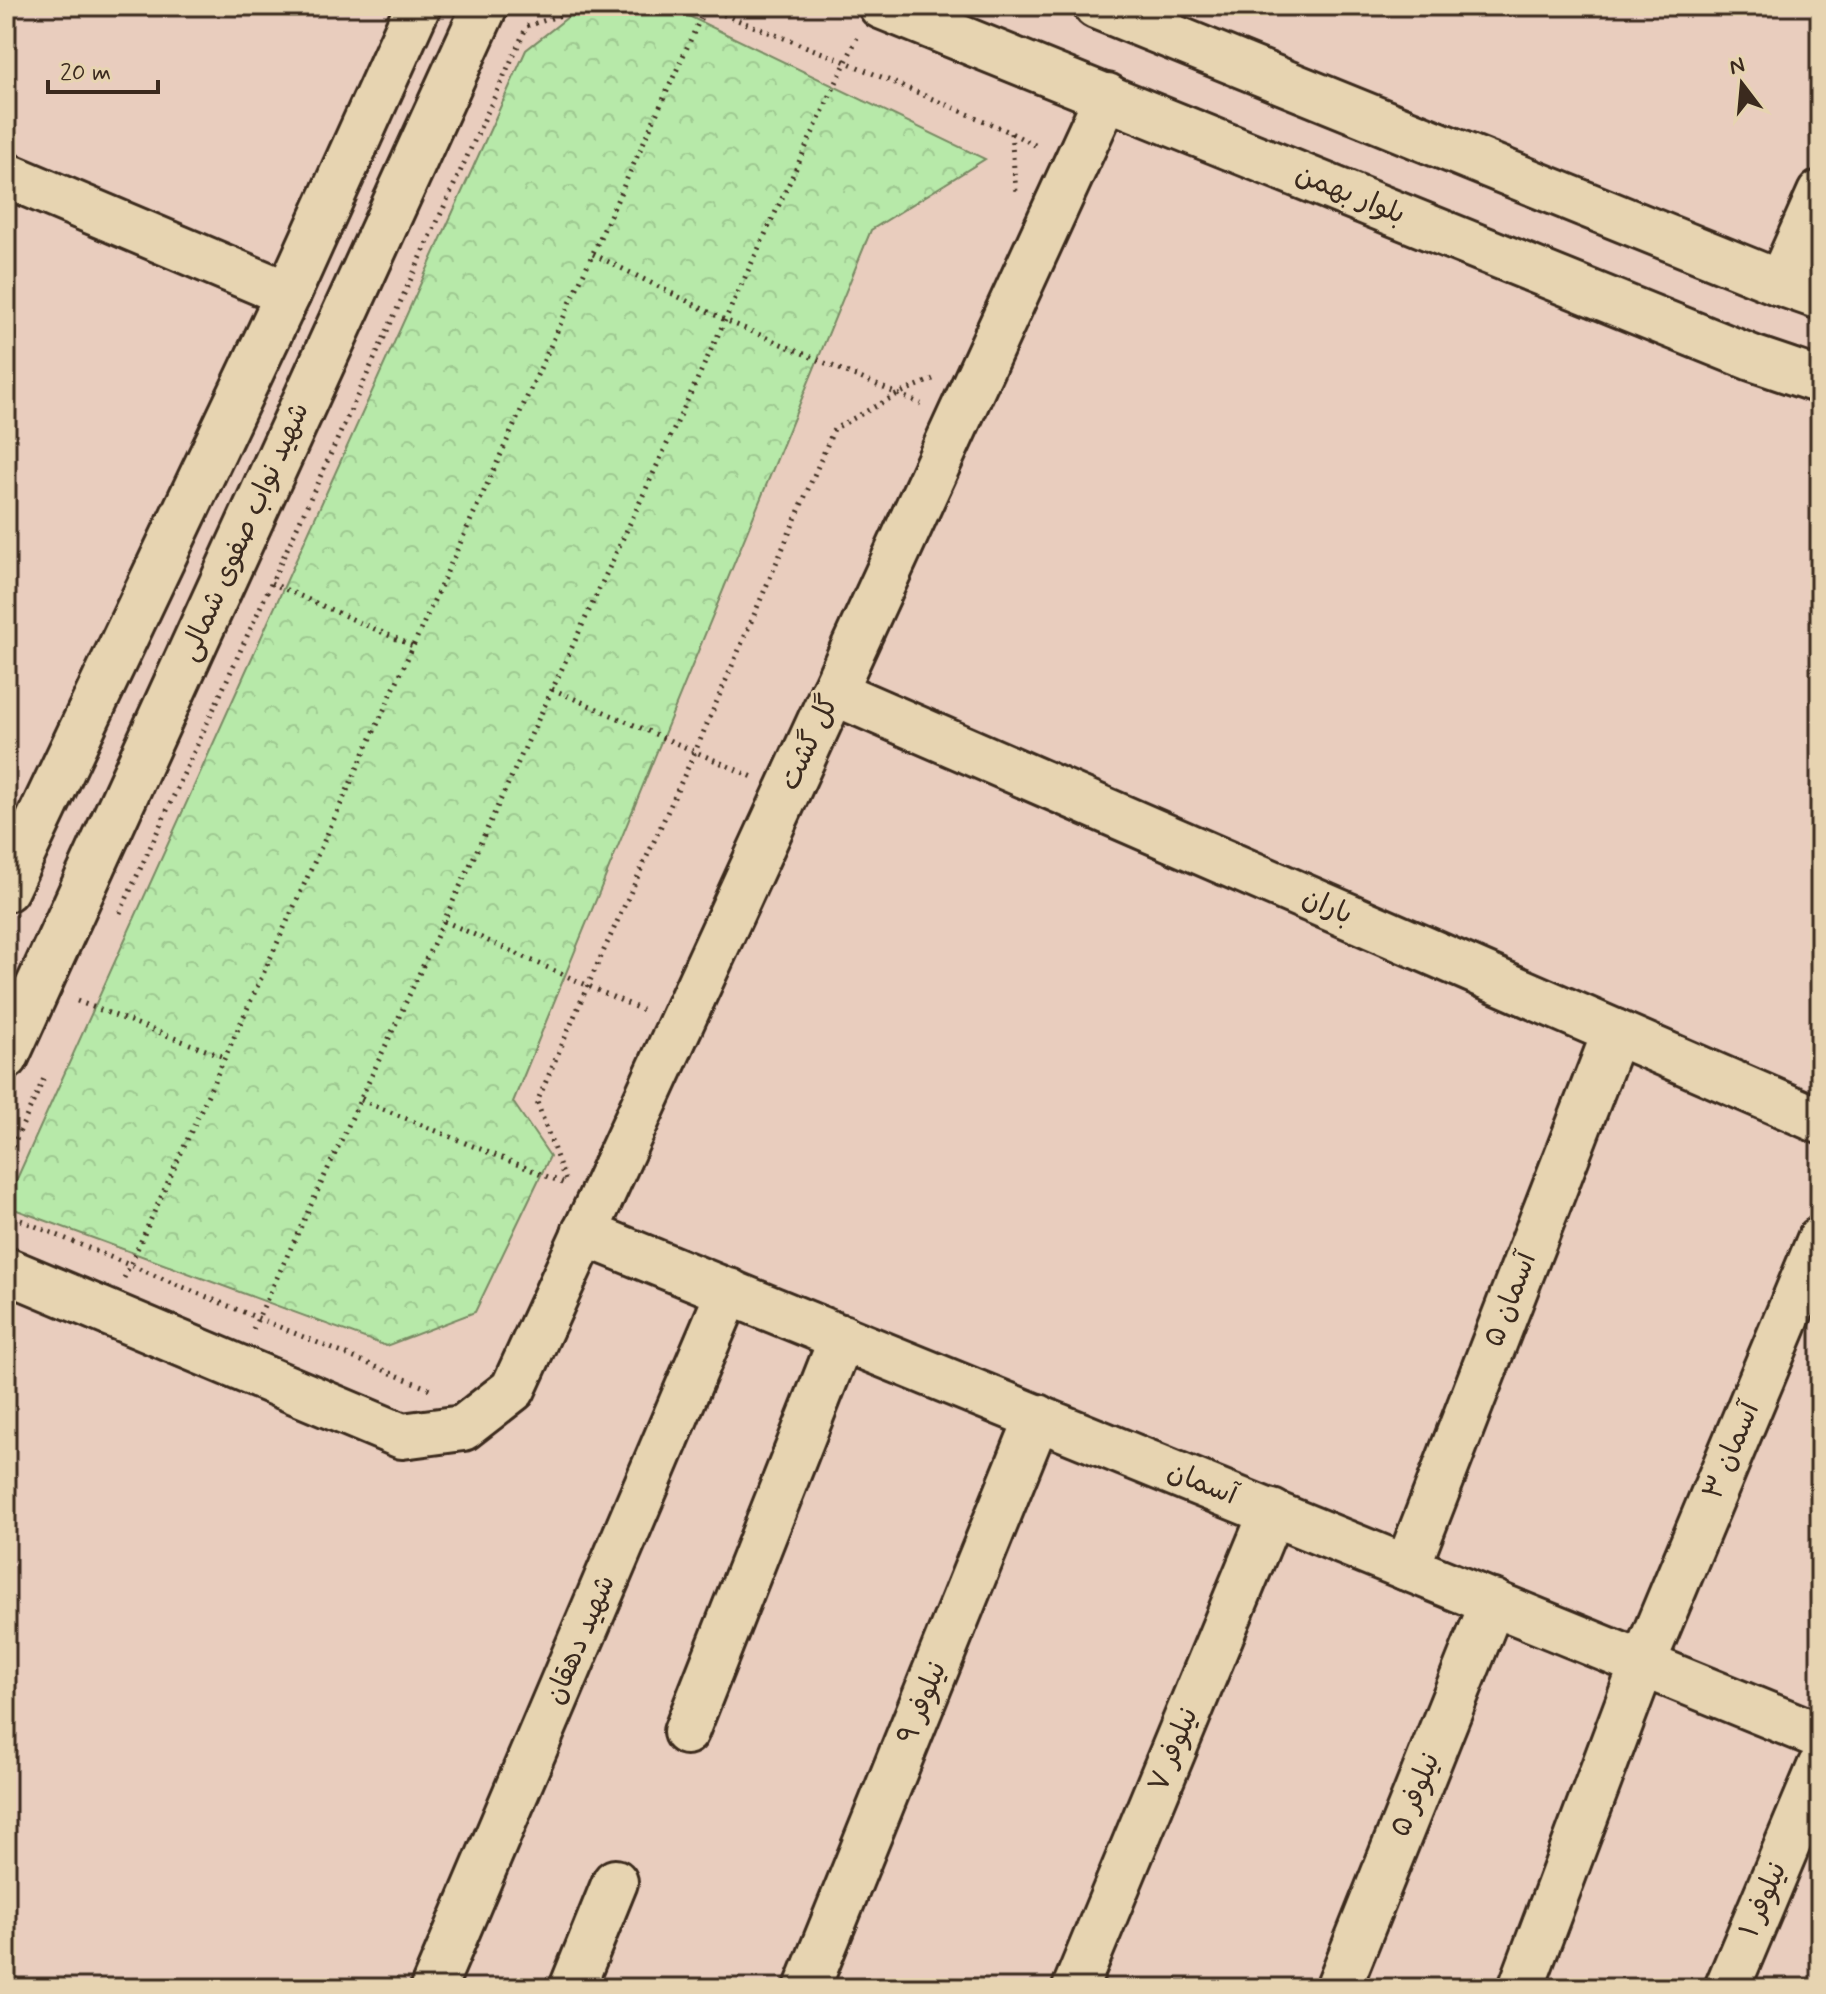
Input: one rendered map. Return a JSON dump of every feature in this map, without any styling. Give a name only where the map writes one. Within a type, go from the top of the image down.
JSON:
[{"type":"street","points":[[6,889],[288,294],[418,6]]},
{"type":"street","name":"شهید نواب صفوی شمالی","points":[[6,1057],[485,6]]},
{"type":"street","points":[[1096,6],[1800,290],[1820,193]]},
{"type":"street","name":"بلوار بهمن","points":[[870,20],[1107,96],[1752,358],[1820,381]]},
{"type":"street","name":"گل گشت","points":[[236,1366],[402,1436],[463,1428],[513,1389],[1107,96]]},
{"type":"street","points":[[6,175],[288,294]]},
{"type":"street","name":"باران","points":[[833,692],[1820,1121]]},
{"type":"street","name":"آسمان ۵","points":[[1407,1568],[1615,1032]]},
{"type":"street","name":"آسمان","points":[[584,1233],[1820,1736]]},
{"type":"street","name":"آسمان ۳","points":[[1521,1988],[1643,1663],[1820,1239]]},
{"type":"street","points":[[6,1270],[236,1366]]},
{"type":"street","name":"شهید دهقان","points":[[433,1988],[729,1291]]},
{"type":"street","points":[[686,1732],[842,1337]]},
{"type":"street","name":"نیلوفر ۹","points":[[807,1988],[1038,1417]]},
{"type":"street","name":"نیلوفر ۷","points":[[1075,1988],[1272,1512]]},
{"type":"street","name":"نیلوفر ۵","points":[[1338,1988],[1493,1602]]},
{"type":"street","name":"نیلوفر ۱","points":[[1727,1988],[1820,1767]]},
{"type":"street","points":[[572,1988],[615,1882]]},
{"type":"path","points":[[119,916],[527,26],[589,6]]},
{"type":"path","points":[[107,1313],[704,6],[846,62],[1011,133],[1076,165]]},
{"type":"path","points":[[236,1366],[846,62],[870,20]]},
{"type":"path","points":[[1011,133],[1017,200]]},
{"type":"path","points":[[593,254],[725,320],[958,420]]},
{"type":"path","points":[[361,1100],[567,1184],[537,1102],[695,752],[834,429],[933,379]]},
{"type":"path","points":[[230,565],[413,646]]},
{"type":"path","points":[[552,689],[787,792]]},
{"type":"path","points":[[444,921],[680,1027]]},
{"type":"path","points":[[38,986],[224,1057]]},
{"type":"path","points":[[6,1161],[46,1074]]},
{"type":"path","points":[[6,1214],[441,1394]]},
{"type":"green space","points":[[582,6],[668,6],[985,159],[871,230],[513,1102],[550,1156],[475,1312],[386,1346],[6,1206],[6,1203],[526,50]]}]
